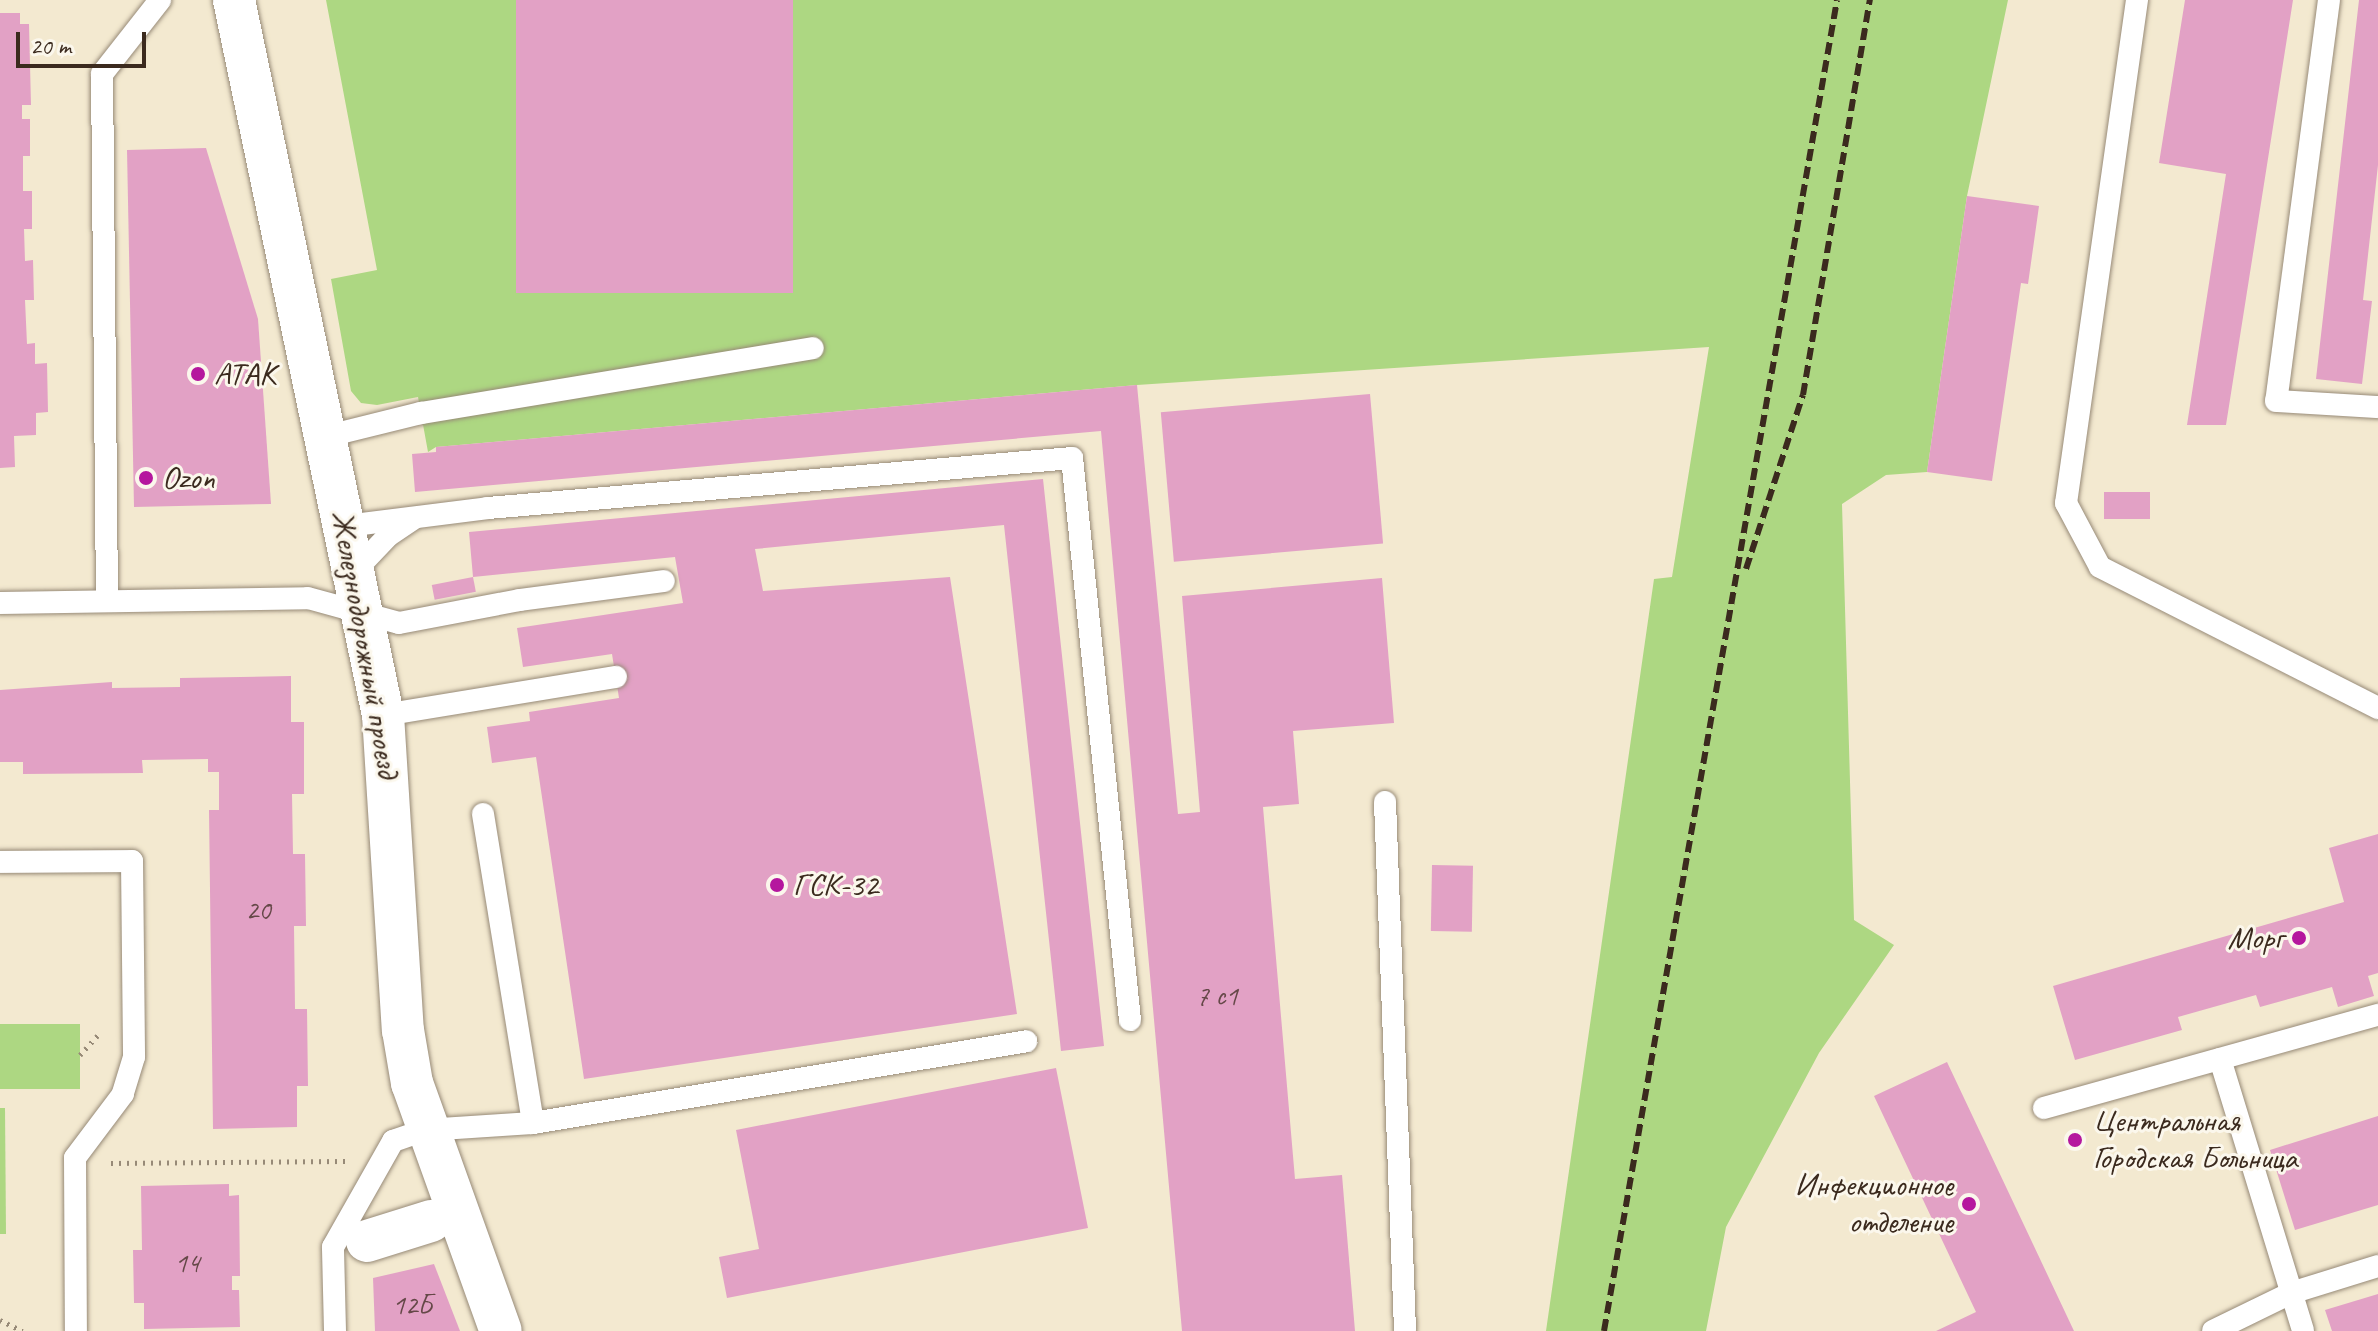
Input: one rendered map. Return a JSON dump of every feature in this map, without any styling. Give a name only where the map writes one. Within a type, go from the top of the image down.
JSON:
[{"type":"street","name":"Железнодорожный проезд","points":[[234,0],[328,436],[383,715],[403,1030],[425,1130],[501,1331]]},
{"type":"street","points":[[367,1241],[431,1221]]},
{"type":"lane","points":[[107,601],[102,74],[160,0]]},
{"type":"lane","points":[[2137,0],[2066,503],[2100,567],[2378,708]]},
{"type":"lane","points":[[2329,0],[2276,401],[2378,407]]},
{"type":"lane","points":[[328,436],[421,413],[813,348]]},
{"type":"lane","points":[[346,526],[425,516],[1072,458],[1130,1020]]},
{"type":"lane","points":[[0,603],[308,598],[332,592],[400,526],[425,516]]},
{"type":"lane","points":[[308,598],[399,623],[520,600],[664,581]]},
{"type":"lane","points":[[383,715],[616,677]]},
{"type":"lane","points":[[1385,802],[1405,1331]]},
{"type":"lane","points":[[483,814],[533,1123]]},
{"type":"lane","points":[[0,862],[132,861],[134,1057],[123,1094],[75,1158],[76,1331]]},
{"type":"lane","points":[[2044,1108],[2378,1015]]},
{"type":"lane","points":[[335,1331],[333,1247],[393,1141],[425,1130],[533,1123],[1026,1041]]},
{"type":"lane","points":[[2220,1059],[2303,1331]]},
{"type":"lane","points":[[2213,1331],[2291,1293],[2378,1266]]},
{"type":"path","points":[[75,1158],[98,1163],[382,1160]]},
{"type":"path","points":[[0,1320],[23,1331]]},
{"type":"green space","points":[[326,0],[2008,0],[1967,196],[1927,472],[1886,475],[1842,504],[1854,920],[1894,945],[1819,1053],[1726,1227],[1706,1331],[1546,1331],[1654,579],[1672,577],[1709,347],[1137,385],[436,447],[428,452],[418,397],[377,405],[361,403],[351,391],[331,279],[377,270]]},
{"type":"green space","points":[[0,1024],[80,1024],[80,1089],[0,1089]]},
{"type":"green space","points":[[0,1108],[5,1108],[6,1234],[0,1234]]},
{"type":"building","points":[[516,0],[793,0],[793,293],[516,293]]},
{"type":"building","points":[[2185,0],[2293,0],[2226,425],[2187,425],[2226,174],[2159,163]]},
{"type":"building","points":[[2359,0],[2378,0],[2378,165],[2363,300],[2372,301],[2362,384],[2316,379]]},
{"type":"building","points":[[0,13],[20,13],[20,24],[29,24],[31,105],[22,105],[22,119],[30,119],[30,156],[23,156],[23,191],[32,191],[32,229],[24,229],[25,261],[33,260],[34,300],[25,300],[27,344],[35,343],[35,364],[47,363],[48,412],[36,413],[36,435],[14,436],[15,467],[0,468]]},
{"type":"building","name":"АТАК","points":[[206,148],[258,319],[271,504],[134,507],[127,150]]},
{"type":"building","points":[[1967,196],[2039,206],[2028,284],[2021,283],[1992,481],[1927,472]]},
{"type":"building","points":[[1137,385],[1178,814],[1200,812],[1182,596],[1382,578],[1394,723],[1293,731],[1299,804],[1263,807],[1295,1179],[1342,1175],[1355,1331],[1182,1331],[1101,431],[415,492],[412,454],[436,452],[436,447]]},
{"type":"building","points":[[1370,394],[1383,543],[1174,562],[1161,412]]},
{"type":"building","name":"ГСК-32","points":[[1043,479],[1104,1046],[1061,1051],[1004,525],[755,549],[763,591],[950,577],[1017,1014],[584,1079],[536,757],[492,763],[487,727],[530,721],[529,712],[619,698],[612,654],[523,667],[517,628],[683,603],[675,557],[473,577],[469,532]]},
{"type":"building","points":[[2104,492],[2150,492],[2150,519],[2104,519]]},
{"type":"building","points":[[473,577],[476,592],[435,600],[432,585]]},
{"type":"building","points":[[291,676],[291,722],[304,722],[304,794],[292,794],[293,854],[305,854],[306,926],[294,926],[295,1009],[307,1009],[308,1086],[297,1086],[297,1127],[213,1129],[209,810],[219,810],[219,772],[208,772],[208,759],[142,760],[143,773],[23,774],[23,762],[0,762],[0,690],[112,682],[112,688],[180,687],[180,678]]},
{"type":"building","name":"Морг","points":[[2378,834],[2378,973],[2368,976],[2374,996],[2338,1007],[2332,987],[2260,1007],[2256,995],[2178,1017],[2182,1030],[2075,1060],[2053,986],[2344,902],[2329,848]]},
{"type":"building","points":[[1432,865],[1473,866],[1472,932],[1431,931]]},
{"type":"building","name":"Инфекционное отделение","points":[[1947,1062],[2074,1331],[1936,1331],[1976,1312],[1874,1096]]},
{"type":"building","points":[[1056,1068],[1088,1228],[727,1298],[719,1257],[759,1249],[736,1130]]},
{"type":"building","points":[[2378,1116],[2378,1205],[2295,1230],[2270,1150]]},
{"type":"building","points":[[229,1184],[229,1196],[239,1195],[240,1276],[232,1276],[232,1290],[239,1290],[240,1327],[144,1329],[144,1303],[134,1303],[133,1250],[142,1250],[141,1186]]},
{"type":"building","points":[[434,1264],[460,1331],[375,1331],[373,1278]]},
{"type":"building","points":[[2378,1294],[2378,1331],[2332,1331],[2325,1310]]},
{"type":"railway","points":[[1604,1331],[1837,0]]},
{"type":"railway","points":[[1746,569],[1803,395],[1870,0]]},
{"type":"place","name":"АТАК","points":[[198,374]]},
{"type":"place","name":"Ozon","points":[[146,478]]},
{"type":"place","name":"ГСК-32","points":[[777,885]]},
{"type":"place","name":"Морг","points":[[2299,938]]},
{"type":"place","name":"Центральная Городская Больница","points":[[2075,1140]]},
{"type":"place","name":"Инфекционное отделение","points":[[1969,1204]]}]
